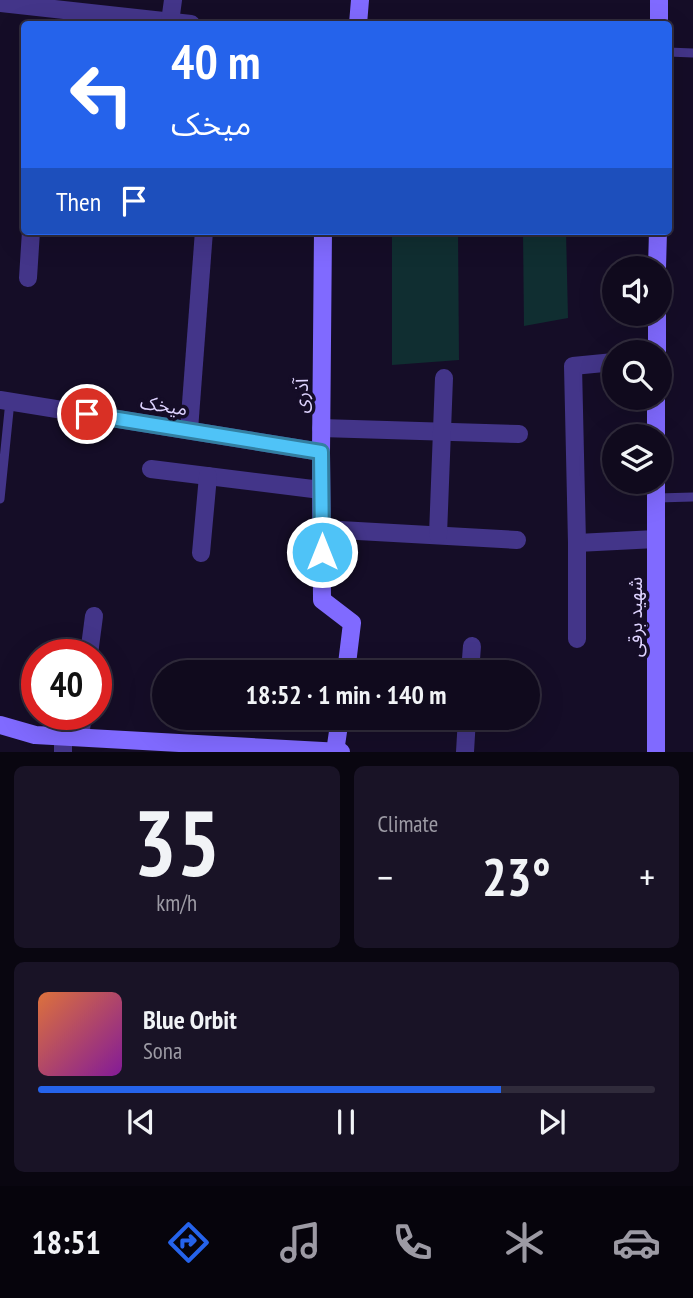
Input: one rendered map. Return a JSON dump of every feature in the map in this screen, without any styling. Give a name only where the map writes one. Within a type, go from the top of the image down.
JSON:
[{"type":"street","points":[[170,21],[173,0]]},
{"type":"street","points":[[358,21],[360,0]]},
{"type":"street","points":[[659,0],[659,21]]},
{"type":"street","points":[[0,3],[61,5],[87,19],[142,21]]},
{"type":"street","points":[[27,278],[31,235]]},
{"type":"street","points":[[189,430],[204,235]]},
{"type":"street","name":"آذری","points":[[323,235],[322,600],[352,623],[347,660]]},
{"type":"street","points":[[657,235],[657,256]]},
{"type":"street","points":[[577,639],[578,543],[573,366],[602,363]]},
{"type":"street","points":[[438,535],[444,378]]},
{"type":"street","name":"میخک","points":[[5,400],[321,452]]},
{"type":"street","points":[[321,428],[519,434]]},
{"type":"street","points":[[151,470],[321,489]]},
{"type":"street","points":[[201,553],[208,476]]},
{"type":"street","name":"شهید برقی","points":[[656,752],[657,494]]},
{"type":"street","points":[[322,529],[517,540]]},
{"type":"street","points":[[578,543],[656,539]]},
{"type":"street","points":[[91,639],[93,616]]},
{"type":"street","points":[[471,660],[472,646]]},
{"type":"street","points":[[0,725],[69,742],[341,752]]},
{"type":"street","points":[[335,752],[338,730]]},
{"type":"street","points":[[465,752],[466,730]]},
{"type":"lane","points":[[672,52],[693,52]]},
{"type":"lane","points":[[0,499],[5,400]]},
{"type":"lane","points":[[672,493],[693,497]]},
{"type":"green space","points":[[392,235],[458,235],[459,360],[392,365]]},
{"type":"green space","points":[[523,235],[566,235],[568,318],[524,326]]},
{"type":"route","points":[[87,414],[321,452],[322,552]]}]
